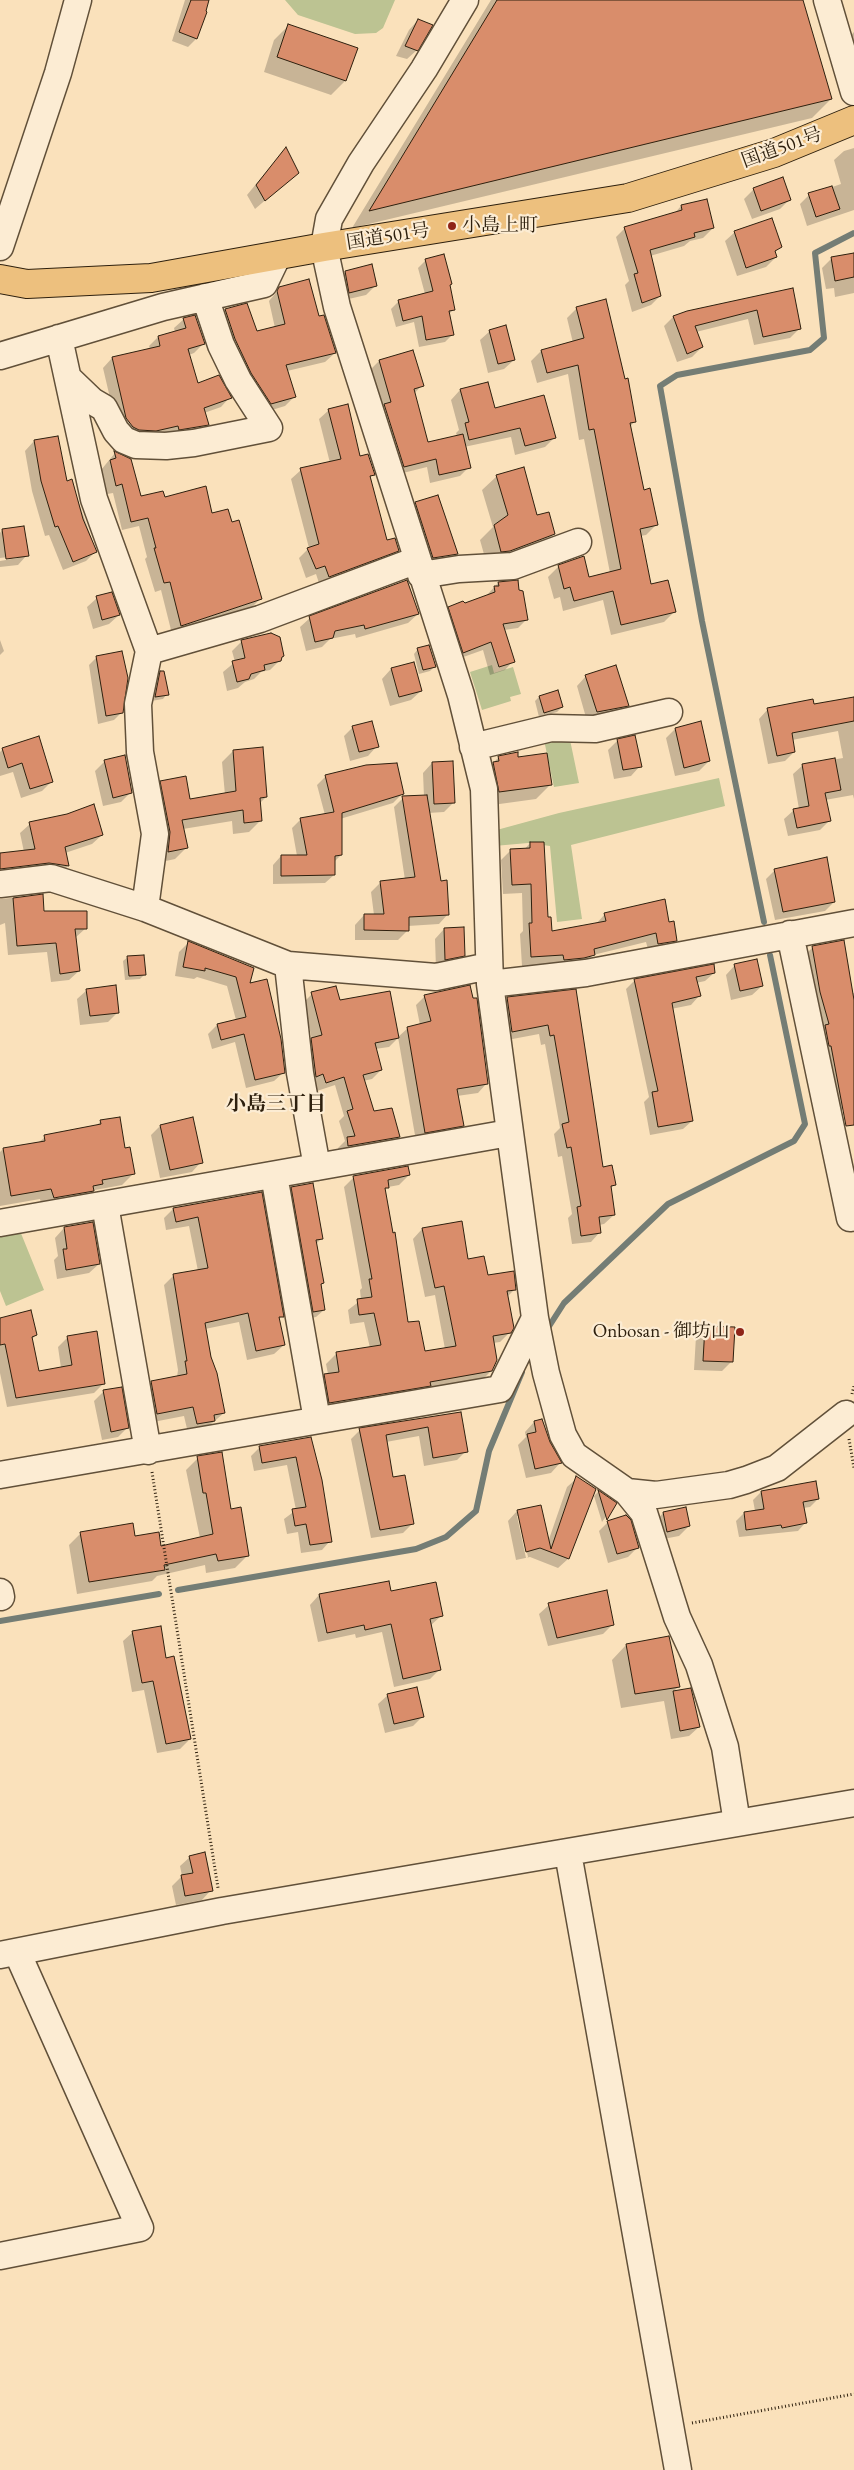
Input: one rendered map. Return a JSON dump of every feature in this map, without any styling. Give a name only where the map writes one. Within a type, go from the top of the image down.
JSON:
[{"type":"highway","name":"国道501号","points":[[0,279],[27,284],[151,278],[324,247],[628,198],[774,153],[854,120]]},
{"type":"street","points":[[0,247],[58,73],[78,0]]},
{"type":"street","points":[[465,0],[424,69],[356,171],[329,219],[324,247],[337,307],[460,695],[484,789],[489,975],[535,1318],[546,1373],[563,1435],[574,1455],[627,1492],[644,1514],[677,1617],[698,1665],[725,1747],[738,1823]]},
{"type":"street","points":[[827,0],[854,92]]},
{"type":"street","points":[[0,356],[163,307],[264,284],[278,255]]},
{"type":"street","points":[[68,378],[92,401],[104,408],[116,431],[124,440],[136,445],[166,446],[194,443],[269,428],[238,380],[221,345],[205,297]]},
{"type":"street","points":[[59,338],[94,499],[149,651],[138,704],[140,752],[155,834],[145,908]]},
{"type":"street","points":[[149,651],[260,619],[419,568],[459,569],[513,566],[578,542]]},
{"type":"street","points":[[474,748],[551,728],[595,729],[670,712]]},
{"type":"street","points":[[0,884],[51,878],[145,908],[246,947],[288,966],[436,977],[586,973],[854,923]]},
{"type":"street","points":[[790,934],[850,1218]]},
{"type":"street","points":[[288,966],[300,1073],[317,1167]]},
{"type":"street","points":[[0,1223],[509,1133]]},
{"type":"street","points":[[274,1175],[318,1420]]},
{"type":"street","points":[[105,1205],[148,1451]]},
{"type":"street","points":[[0,1475],[500,1389],[535,1318]]},
{"type":"street","points":[[627,1492],[656,1495],[729,1485],[746,1480],[777,1468],[846,1414]]},
{"type":"street","points":[[0,2256],[140,2228],[9,1953],[222,1911],[854,1804]]},
{"type":"street","points":[[568,1853],[678,2470]]},
{"type":"path","points":[[148,1451],[222,1911]]},
{"type":"path","points":[[670,2427],[854,2394]]},
{"type":"green space","points":[[285,0],[395,0],[383,28],[376,33],[355,34],[298,15]]},
{"type":"green space","points":[[492,665],[494,673],[513,667],[521,694],[510,697],[511,701],[482,710],[470,672]]},
{"type":"green space","points":[[569,735],[579,783],[554,787],[544,740]]},
{"type":"green space","points":[[719,778],[725,806],[571,845],[582,919],[557,922],[550,846],[528,843],[494,846],[493,831],[559,813]]},
{"type":"green space","points":[[18,1226],[44,1290],[6,1306],[0,1291],[0,1233]]},
{"type":"building","points":[[191,0],[209,0],[207,12],[197,39],[179,32]]},
{"type":"building","points":[[497,0],[803,0],[832,99],[369,211]]},
{"type":"building","points":[[418,19],[433,25],[418,51],[405,46]]},
{"type":"building","points":[[288,24],[358,48],[346,81],[277,57]]},
{"type":"building","points":[[286,147],[299,173],[265,201],[256,185]]},
{"type":"building","points":[[783,177],[791,200],[761,211],[753,188]]},
{"type":"building","points":[[832,186],[840,209],[816,217],[808,193]]},
{"type":"building","points":[[707,199],[714,228],[694,233],[695,237],[650,250],[661,296],[642,303],[634,274],[638,273],[624,227],[682,210],[681,205]]},
{"type":"building","points":[[772,218],[782,247],[775,251],[777,257],[746,268],[734,231]]},
{"type":"building","points":[[854,253],[854,277],[835,281],[831,257]]},
{"type":"building","points":[[444,254],[452,284],[450,285],[455,310],[449,311],[454,335],[426,340],[422,316],[403,321],[398,300],[433,291],[425,259]]},
{"type":"building","points":[[372,264],[377,286],[349,293],[345,271]]},
{"type":"building","points":[[309,279],[319,316],[324,315],[336,353],[286,365],[296,397],[271,404],[251,373],[235,339],[225,309],[247,303],[257,331],[285,324],[277,291],[279,287]]},
{"type":"building","points":[[793,288],[801,329],[763,337],[757,310],[695,326],[703,347],[687,354],[673,316],[687,311]]},
{"type":"building","points":[[606,299],[625,379],[628,378],[636,422],[630,423],[644,490],[650,488],[658,525],[640,529],[651,584],[668,580],[676,612],[621,625],[613,591],[574,601],[570,587],[564,589],[558,565],[584,556],[589,577],[621,569],[594,429],[589,430],[578,365],[547,373],[541,350],[584,338],[576,307]]},
{"type":"building","points":[[195,315],[205,344],[188,349],[198,383],[219,375],[232,398],[204,408],[209,425],[179,430],[178,426],[156,431],[139,430],[133,427],[126,418],[112,357],[160,346],[158,336],[186,328],[183,318]]},
{"type":"building","points":[[506,325],[515,360],[498,364],[489,330]]},
{"type":"building","points":[[413,350],[424,386],[414,389],[428,442],[463,434],[471,468],[439,475],[436,459],[404,467],[384,404],[391,402],[379,360]]},
{"type":"building","points":[[488,382],[495,408],[544,395],[556,438],[525,446],[520,428],[469,440],[465,423],[469,422],[460,389]]},
{"type":"building","points":[[348,404],[360,456],[368,454],[375,475],[370,476],[387,540],[395,538],[399,551],[329,577],[325,566],[316,569],[307,548],[319,544],[300,468],[341,459],[328,409]]},
{"type":"building","points":[[58,436],[67,481],[72,479],[83,519],[97,552],[73,562],[58,526],[55,527],[41,481],[34,440]]},
{"type":"building","points":[[114,451],[131,459],[141,496],[163,491],[165,497],[206,486],[212,513],[228,509],[232,522],[239,520],[262,599],[181,626],[170,582],[164,583],[148,518],[131,522],[122,484],[116,486],[110,460],[116,458]]},
{"type":"building","points":[[524,467],[537,515],[549,512],[555,534],[510,551],[501,552],[494,525],[508,515],[496,475]]},
{"type":"building","points":[[438,495],[458,554],[433,558],[415,502]]},
{"type":"building","points":[[24,526],[29,556],[6,559],[2,529]]},
{"type":"building","points":[[407,580],[419,614],[365,629],[364,625],[335,631],[333,638],[315,642],[309,616]]},
{"type":"building","points":[[518,580],[519,590],[523,591],[528,620],[503,624],[515,662],[499,667],[491,642],[463,653],[448,607],[495,592],[494,586],[499,586],[498,582]]},
{"type":"building","points":[[112,592],[120,615],[102,620],[96,596]]},
{"type":"building","points":[[271,633],[280,637],[284,656],[281,661],[264,665],[265,670],[251,674],[249,679],[237,682],[232,661],[245,658],[241,640]]},
{"type":"building","points":[[429,645],[436,667],[423,670],[417,648]]},
{"type":"building","points":[[122,651],[128,678],[123,713],[106,716],[96,656]]},
{"type":"building","points":[[414,662],[422,691],[399,697],[391,668]]},
{"type":"building","points":[[616,665],[629,706],[597,712],[585,675]]},
{"type":"building","points":[[160,671],[164,671],[169,695],[155,697]]},
{"type":"building","points":[[558,690],[563,707],[544,713],[539,696]]},
{"type":"building","points":[[854,697],[854,721],[792,733],[795,752],[777,756],[767,708],[813,699],[814,704]]},
{"type":"building","points":[[372,721],[379,747],[359,752],[352,726]]},
{"type":"building","points":[[701,721],[710,761],[684,768],[675,728]]},
{"type":"building","points":[[635,735],[642,767],[623,770],[617,739]]},
{"type":"building","points":[[39,736],[53,782],[30,789],[22,763],[8,768],[2,748]]},
{"type":"building","points":[[263,747],[267,797],[260,798],[262,821],[244,823],[243,810],[182,820],[188,848],[168,852],[170,832],[160,781],[186,776],[190,799],[236,791],[233,750]]},
{"type":"building","points":[[518,752],[518,757],[547,753],[552,785],[499,792],[493,762],[499,761],[498,756]]},
{"type":"building","points":[[125,755],[132,793],[113,798],[104,760]]},
{"type":"building","points":[[835,758],[841,790],[825,793],[831,821],[797,828],[793,809],[809,806],[802,764]]},
{"type":"building","points":[[453,761],[455,803],[434,804],[432,762]]},
{"type":"building","points":[[397,763],[404,794],[342,813],[342,855],[335,856],[335,875],[281,876],[281,855],[307,855],[300,818],[334,812],[325,775],[366,765]]},
{"type":"building","points":[[427,795],[441,881],[447,880],[449,915],[409,917],[409,931],[364,930],[364,914],[384,914],[380,881],[415,877],[402,796]]},
{"type":"building","points":[[94,804],[103,835],[65,847],[69,866],[49,863],[0,869],[0,853],[35,849],[29,822],[67,814]]},
{"type":"building","points":[[530,842],[544,842],[548,917],[551,917],[552,931],[606,921],[604,913],[665,899],[669,922],[674,921],[677,941],[658,944],[656,933],[594,949],[595,955],[584,958],[564,960],[563,955],[531,957],[529,923],[532,923],[531,884],[512,885],[510,849],[530,848]]},
{"type":"building","points":[[827,857],[835,902],[783,912],[774,869]]},
{"type":"building","points":[[43,894],[44,911],[87,911],[87,929],[75,929],[80,971],[60,974],[56,943],[17,946],[13,898]]},
{"type":"building","points":[[464,927],[465,956],[445,960],[444,928]]},
{"type":"building","points":[[844,940],[854,1000],[854,1125],[846,1126],[831,1046],[829,1046],[825,1025],[829,1024],[820,992],[812,946]]},
{"type":"building","points":[[188,941],[254,968],[250,983],[267,979],[281,1039],[285,1073],[255,1080],[244,1034],[221,1040],[217,1024],[246,1017],[236,977],[205,968],[205,971],[183,967]]},
{"type":"building","points":[[144,955],[146,975],[129,976],[127,956]]},
{"type":"building","points":[[757,959],[763,986],[740,991],[734,964]]},
{"type":"building","points":[[714,964],[715,973],[696,977],[701,996],[672,1003],[693,1121],[658,1127],[652,1092],[658,1091],[634,979]]},
{"type":"building","points":[[116,985],[119,1013],[90,1016],[86,989]]},
{"type":"building","points":[[470,985],[473,998],[477,998],[488,1084],[457,1089],[464,1126],[425,1133],[407,1027],[431,1021],[424,995]]},
{"type":"building","points":[[336,986],[340,1000],[390,991],[399,1038],[375,1043],[382,1070],[363,1075],[374,1111],[392,1108],[400,1137],[348,1146],[347,1137],[355,1136],[347,1111],[353,1109],[344,1077],[326,1083],[323,1074],[316,1077],[311,1038],[322,1035],[311,992]]},
{"type":"building","points":[[576,989],[603,1167],[612,1165],[616,1185],[611,1186],[615,1215],[599,1217],[601,1233],[581,1236],[577,1207],[581,1206],[571,1147],[567,1148],[562,1124],[569,1122],[554,1035],[550,1036],[548,1025],[512,1032],[507,997]]},
{"type":"building","points":[[120,1117],[125,1148],[130,1147],[135,1174],[102,1180],[103,1184],[93,1186],[94,1191],[54,1198],[51,1189],[11,1196],[3,1148],[45,1141],[44,1135],[101,1124],[100,1120]]},
{"type":"building","points":[[193,1117],[203,1163],[170,1170],[160,1125]]},
{"type":"building","points":[[408,1166],[410,1175],[388,1180],[389,1188],[385,1188],[393,1233],[395,1232],[408,1322],[419,1321],[425,1351],[456,1346],[444,1286],[435,1288],[422,1228],[462,1221],[468,1259],[484,1256],[488,1275],[514,1271],[516,1290],[507,1291],[514,1328],[511,1333],[493,1336],[497,1360],[492,1371],[430,1382],[431,1386],[329,1403],[324,1374],[339,1372],[336,1352],[381,1345],[374,1313],[359,1315],[357,1299],[372,1297],[369,1279],[372,1279],[353,1176]]},
{"type":"building","points":[[313,1183],[323,1239],[316,1240],[324,1283],[321,1284],[325,1310],[313,1312],[291,1187]]},
{"type":"building","points":[[262,1192],[284,1317],[279,1317],[285,1345],[256,1351],[248,1313],[205,1323],[211,1357],[217,1373],[225,1413],[214,1415],[215,1421],[197,1424],[193,1407],[157,1414],[151,1381],[187,1374],[185,1361],[187,1361],[173,1274],[208,1268],[198,1217],[176,1222],[173,1208]]},
{"type":"building","points":[[93,1222],[100,1264],[66,1270],[63,1249],[67,1249],[64,1227]]},
{"type":"building","points":[[31,1310],[37,1335],[32,1337],[39,1371],[72,1365],[67,1336],[97,1331],[105,1384],[16,1398],[5,1344],[0,1345],[0,1318]]},
{"type":"building","points":[[705,1326],[735,1327],[733,1362],[703,1361]]},
{"type":"building","points":[[122,1387],[129,1428],[111,1432],[103,1390]]},
{"type":"building","points":[[461,1412],[468,1452],[433,1458],[428,1427],[386,1435],[393,1477],[405,1475],[414,1524],[380,1530],[359,1428]]},
{"type":"building","points":[[542,1419],[550,1442],[562,1463],[535,1469],[527,1434],[536,1432],[534,1421]]},
{"type":"building","points":[[311,1437],[322,1480],[332,1542],[310,1545],[306,1524],[295,1526],[292,1509],[306,1507],[296,1457],[262,1463],[259,1446]]},
{"type":"building","points":[[222,1452],[231,1509],[241,1507],[249,1556],[218,1561],[216,1554],[164,1565],[165,1570],[89,1582],[80,1532],[133,1523],[135,1536],[159,1532],[161,1546],[213,1534],[206,1493],[203,1493],[197,1456]]},
{"type":"building","points":[[576,1476],[596,1489],[569,1559],[540,1548],[526,1552],[517,1510],[541,1505],[551,1549]]},
{"type":"building","points":[[816,1481],[819,1499],[803,1502],[807,1523],[782,1528],[781,1525],[746,1530],[744,1512],[764,1509],[761,1491]]},
{"type":"building","points":[[598,1490],[617,1503],[607,1520]]},
{"type":"building","points":[[686,1507],[690,1526],[667,1532],[663,1512]]},
{"type":"building","points":[[626,1515],[631,1520],[639,1548],[617,1554],[607,1521]]},
{"type":"building","points":[[389,1581],[391,1591],[436,1582],[443,1616],[430,1619],[441,1670],[403,1679],[391,1624],[365,1630],[364,1625],[327,1633],[319,1594]]},
{"type":"building","points":[[607,1590],[614,1625],[557,1638],[548,1603]]},
{"type":"building","points":[[161,1626],[166,1658],[174,1656],[191,1739],[166,1744],[153,1681],[142,1683],[132,1631]]},
{"type":"building","points":[[669,1636],[680,1687],[635,1694],[626,1644]]},
{"type":"building","points":[[417,1687],[424,1717],[394,1724],[387,1694]]},
{"type":"building","points":[[691,1688],[700,1727],[680,1731],[673,1691]]},
{"type":"building","points":[[205,1852],[213,1891],[185,1896],[181,1875],[193,1873],[189,1856]]},
{"type":"waterway","points":[[764,922],[702,621],[660,386],[677,375],[810,350],[824,338],[815,253],[854,233]]},
{"type":"waterway","points":[[546,1331],[564,1303],[668,1204],[794,1141],[805,1124],[770,955]]},
{"type":"waterway","points":[[178,1590],[416,1549],[446,1537],[476,1511],[489,1451],[522,1372]]},
{"type":"waterway","points":[[0,1621],[159,1594]]},
{"type":"place","name":"小島上町","points":[[452,226]]},
{"type":"place","name":"Onbosan - 御坊山","points":[[740,1332]]},
{"type":"district","name":"小島三丁目","points":[[276,1105]]}]
